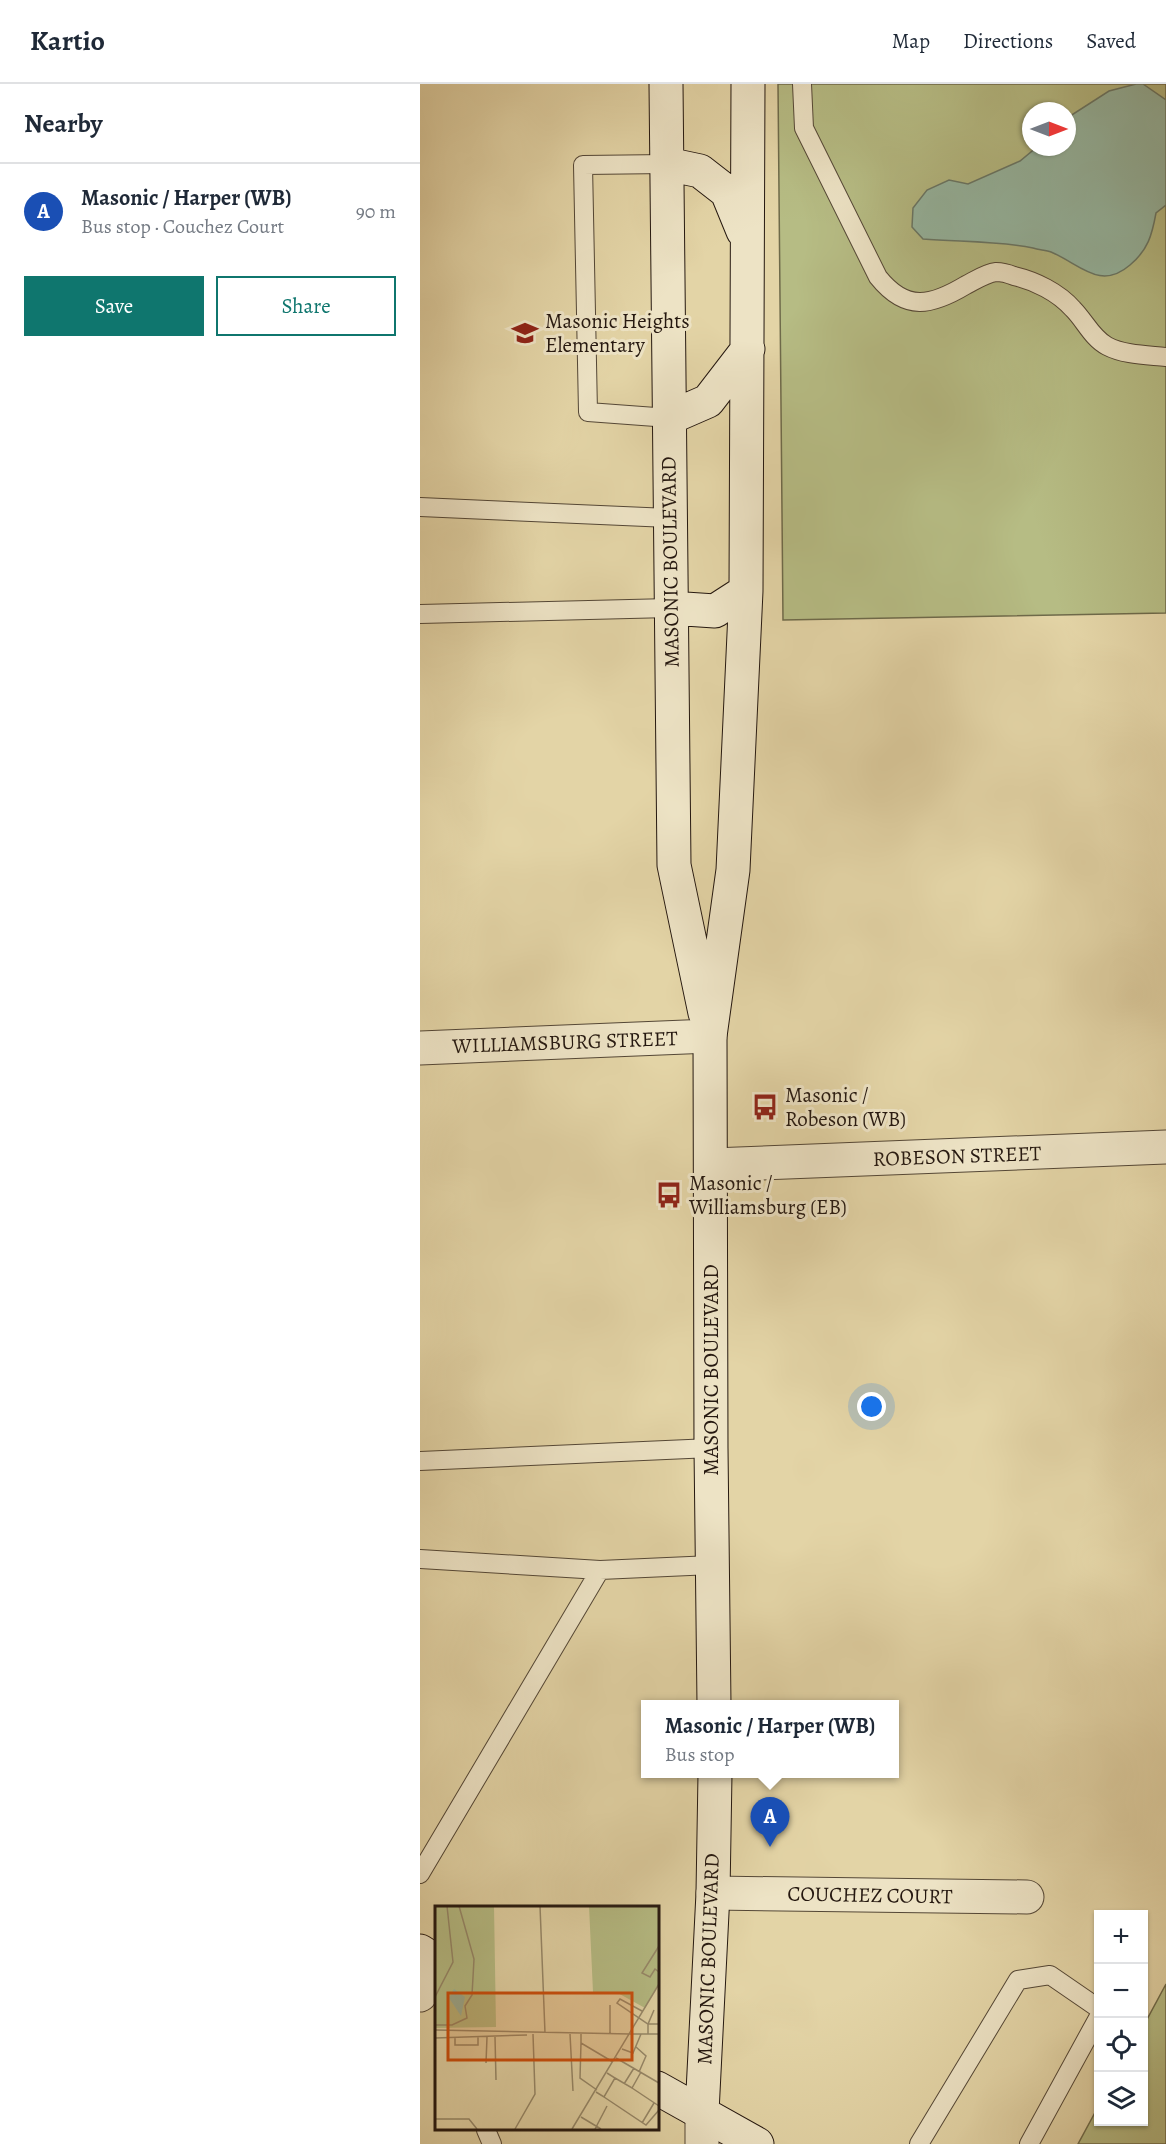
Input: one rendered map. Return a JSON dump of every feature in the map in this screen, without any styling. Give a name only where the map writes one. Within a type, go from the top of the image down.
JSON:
[{"type":"main road","name":"MASONIC BOULEVARD","points":[[666,84],[674,866],[710,1035]]},
{"type":"main road","name":"MASONIC BOULEVARD","points":[[714,1700],[710,1035],[733,870],[746,591],[748,84]]},
{"type":"main road","points":[[667,164],[700,171],[727,192],[749,244]]},
{"type":"main road","points":[[669,418],[708,401],[748,349]]},
{"type":"main road","points":[[670,608],[715,611],[746,591]]},
{"type":"main road","name":"WILLIAMSBURG STREET","points":[[420,1048],[710,1035]]},
{"type":"main road","name":"ROBESON STREET","points":[[711,1165],[1166,1147]]},
{"type":"main road","name":"MASONIC BOULEVARD","points":[[702,2128],[713,1893],[715,1778]]},
{"type":"main road","name":"COUCHEZ COURT","points":[[713,1893],[1027,1897]]},
{"type":"main road","points":[[420,1951],[435,1959]]},
{"type":"main road","points":[[420,1995],[435,1969]]},
{"type":"main road","points":[[658,2089],[702,2128],[757,2144]]},
{"type":"lane","points":[[802,84],[804,128],[878,277],[888,290],[904,299],[919,302],[936,301],[995,272],[1015,276],[1053,291],[1074,309],[1090,332],[1107,346],[1142,355],[1166,357]]},
{"type":"lane","points":[[667,164],[583,165],[588,412],[669,418]]},
{"type":"lane","points":[[420,507],[669,519]]},
{"type":"lane","points":[[420,614],[670,608]]},
{"type":"lane","points":[[420,1461],[711,1448]]},
{"type":"lane","points":[[420,1559],[600,1570],[712,1565]]},
{"type":"lane","points":[[420,1874],[600,1570]]},
{"type":"lane","points":[[919,2144],[1018,1980],[1050,1975],[1094,2005]]},
{"type":"lane","points":[[1029,2144],[1094,2025]]},
{"type":"lane","points":[[486,2129],[492,2144]]},
{"type":"green space","points":[[778,84],[1166,84],[1166,613],[783,620]]},
{"type":"green space","points":[[1166,1984],[1166,2144],[1078,2144],[1094,2114],[1094,2126],[1148,2126],[1148,2018]]},
{"type":"shaded area","points":[[1143,84],[1166,100],[1166,205],[1156,213],[1151,235],[1145,248],[1130,265],[1109,276],[1099,275],[1090,273],[1051,252],[993,243],[923,239],[912,227],[913,208],[927,190],[949,180],[968,184],[1020,161],[1026,156],[1076,156],[1076,112],[1109,91]]},
{"type":"place","name":"Masonic Heights Elementary","points":[[525,333]]},
{"type":"place","name":"Masonic / Robeson (WB)","points":[[765,1107]]},
{"type":"place","name":"Masonic / Williamsburg (EB)","points":[[669,1195]]},
{"type":"place","name":"Masonic / Harper (WB)","points":[[770,1847]]}]
